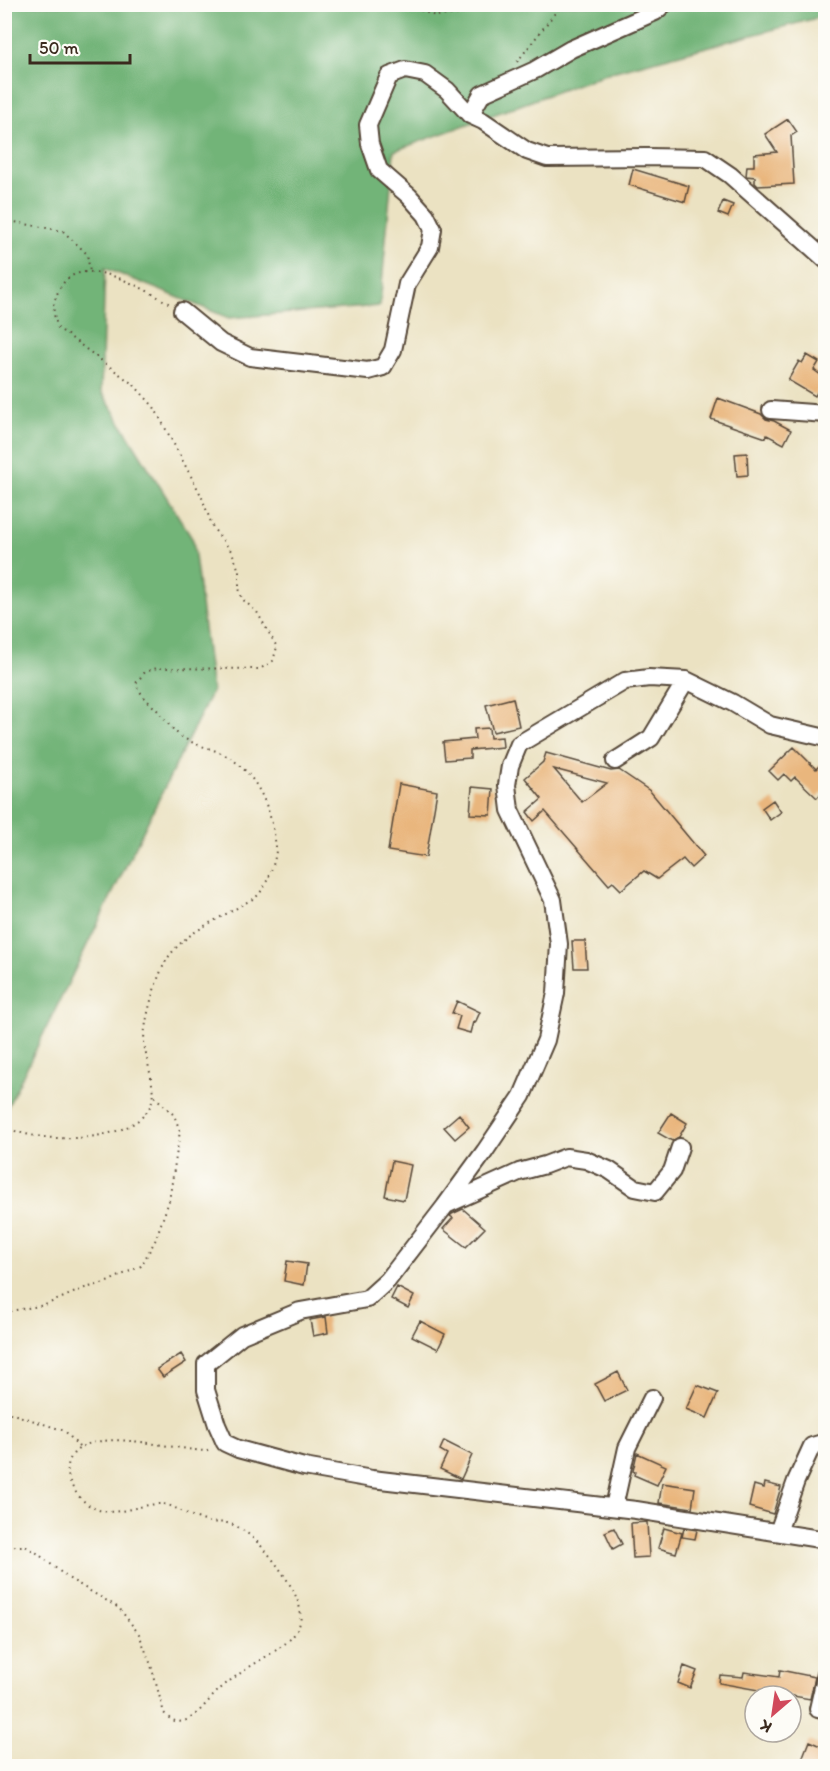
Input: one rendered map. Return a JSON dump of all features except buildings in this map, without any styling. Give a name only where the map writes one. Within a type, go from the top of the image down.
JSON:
[{"type":"street","points":[[470,115],[482,94],[535,70],[571,49],[655,12],[664,4]]},
{"type":"street","points":[[182,311],[221,343],[250,357],[368,372],[383,367],[393,350],[406,284],[429,247],[433,229],[426,215],[409,196],[379,170],[370,144],[368,124],[388,76],[405,70],[425,74],[447,90],[470,115],[483,121],[527,151],[547,158],[705,159],[730,175],[825,260]]},
{"type":"street","points":[[771,410],[825,414]]},
{"type":"street","points":[[825,738],[770,725],[733,703],[686,680],[649,678],[625,681],[519,744],[510,766],[507,785],[510,810],[554,900],[559,944],[556,993],[546,1040],[522,1096],[445,1206],[388,1280],[367,1299],[300,1311],[242,1335],[206,1364],[206,1390],[217,1425],[225,1443],[238,1449],[304,1467],[372,1479],[614,1507],[825,1540]]},
{"type":"street","points":[[615,761],[651,738],[686,680]]},
{"type":"street","points":[[445,1206],[519,1172],[566,1157],[586,1160],[609,1170],[635,1188],[655,1192],[672,1171],[680,1148]]},
{"type":"street","points":[[614,1507],[627,1448],[652,1398]]},
{"type":"street","points":[[778,1532],[796,1481],[812,1446],[825,1442]]},
{"type":"street","points":[[825,1674],[818,1709],[825,1712]]},
{"type":"path","points":[[404,4],[435,16],[464,14],[499,4]]},
{"type":"path","points":[[498,88],[562,4]]},
{"type":"path","points":[[4,220],[63,231],[87,254],[90,272]]},
{"type":"path","points":[[4,1126],[32,1135],[83,1139],[110,1134],[135,1122],[150,1106],[153,1095],[144,1040],[157,981],[169,956],[190,933],[260,894],[271,871],[276,849],[265,800],[251,777],[223,754],[180,735],[140,693],[136,683],[145,672],[156,668],[260,669],[273,661],[277,647],[257,612],[242,599],[239,588],[239,571],[232,552],[213,528],[201,495],[154,406],[134,386],[58,328],[53,314],[54,299],[62,284],[74,274],[90,272],[112,275],[182,311]]},
{"type":"path","points":[[4,1312],[45,1305],[85,1288],[105,1283],[141,1266],[155,1241],[169,1202],[180,1131],[174,1115],[153,1095]]},
{"type":"path","points":[[4,1411],[65,1431],[80,1448]]},
{"type":"path","points":[[4,1553],[15,1546],[25,1546],[68,1578],[119,1608],[139,1634],[151,1665],[164,1713],[169,1719],[177,1722],[189,1719],[219,1689],[278,1650],[293,1637],[300,1626],[301,1610],[298,1599],[288,1579],[258,1542],[241,1530],[228,1523],[209,1522],[188,1515],[174,1506],[161,1503],[128,1511],[109,1512],[90,1506],[73,1491],[68,1466],[72,1456],[80,1448],[96,1442],[116,1441],[205,1451],[225,1443]]},
{"type":"green space","points":[[5,5],[825,5],[825,16],[608,73],[394,151],[380,306],[229,318],[105,268],[101,391],[193,540],[212,691],[5,1112]]}]
